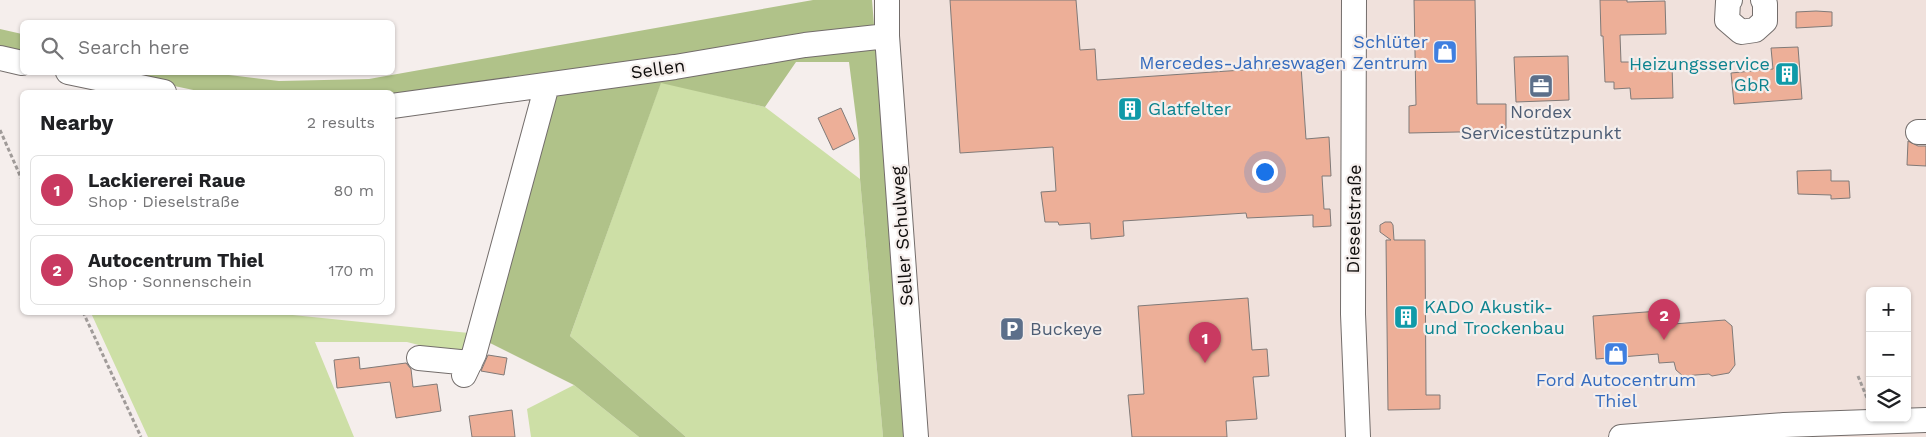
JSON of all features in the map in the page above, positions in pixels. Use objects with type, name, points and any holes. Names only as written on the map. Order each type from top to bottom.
[{"type":"street","points":[[886,0],[887,36]]},
{"type":"street","name":"Dieselstraße","points":[[1354,0],[1353,314],[1358,437]]},
{"type":"street","points":[[1730,0],[1728,2],[1727,20],[1741,32],[1755,30],[1765,21],[1766,4],[1763,0]]},
{"type":"street","name":"Sellen","points":[[395,106],[675,67],[805,45],[887,36]]},
{"type":"street","name":"Seller Schulweg","points":[[887,36],[916,437]]},
{"type":"street","points":[[0,58],[20,63]]},
{"type":"street","points":[[82,75],[154,90]]},
{"type":"street","points":[[419,358],[467,369],[474,354],[547,85]]},
{"type":"street","points":[[1628,437],[1766,432],[1926,420]]},
{"type":"path","points":[[0,130],[20,175]]},
{"type":"path","points":[[85,315],[140,437]]},
{"type":"path","points":[[1858,376],[1866,394]]},
{"type":"shaded area","points":[[899,0],[1926,0],[1926,437],[928,437],[899,36]]},
{"type":"green space","points":[[813,0],[872,0],[907,437],[883,437],[860,179],[859,141],[849,62],[796,62],[765,107],[661,83],[570,336],[686,437],[639,437],[574,385],[490,343],[556,71],[395,94],[395,90],[193,90],[122,75],[229,75],[279,81],[369,79]]},
{"type":"green space","points":[[0,29],[20,34],[20,53],[0,48]]},
{"type":"green space","points":[[661,82],[765,107],[860,179],[883,437],[686,437],[570,336]]},
{"type":"green space","points":[[92,315],[293,315],[469,333],[462,356],[407,342],[315,342],[354,437],[148,437]]},
{"type":"green space","points":[[574,385],[639,437],[531,437],[527,409]]},
{"type":"building","name":"Glatfelter","points":[[950,0],[1076,0],[1080,50],[1095,49],[1097,80],[1301,66],[1306,139],[1329,137],[1331,176],[1322,176],[1324,209],[1330,209],[1331,226],[1313,227],[1313,215],[1247,218],[1246,213],[1123,221],[1124,236],[1091,239],[1090,223],[1059,225],[1058,222],[1045,222],[1041,192],[1056,191],[1053,147],[960,153]]},
{"type":"building","name":"Schlüter Mercedes-Jahreswagen Zentrum","points":[[1414,0],[1475,0],[1477,104],[1506,104],[1506,131],[1409,133],[1409,106],[1416,105]]},
{"type":"building","points":[[1600,0],[1627,0],[1627,2],[1665,1],[1666,34],[1620,35],[1621,62],[1642,62],[1642,66],[1672,65],[1673,98],[1631,99],[1630,88],[1614,89],[1614,82],[1605,82]]},
{"type":"building","points":[[1796,12],[1832,12],[1832,26],[1796,28]]},
{"type":"building","points":[[1798,47],[1802,99],[1734,104],[1731,73],[1773,69],[1771,48]]},
{"type":"building","points":[[1568,56],[1569,100],[1516,102],[1514,57]]},
{"type":"building","points":[[841,108],[855,139],[833,150],[818,118]]},
{"type":"building","points":[[1908,141],[1918,146],[1926,146],[1926,166],[1907,165]]},
{"type":"building","points":[[1831,170],[1831,181],[1849,181],[1850,198],[1831,199],[1831,195],[1798,194],[1797,171]]},
{"type":"building","name":"KADO Akustik- und Trockenbau","points":[[1385,222],[1391,222],[1393,225],[1394,240],[1425,240],[1426,395],[1440,395],[1440,409],[1388,410],[1386,240],[1391,240],[1380,232],[1380,225]]},
{"type":"building","points":[[1248,298],[1252,350],[1267,349],[1269,376],[1253,377],[1257,419],[1226,421],[1227,437],[1132,437],[1128,395],[1144,394],[1138,306]]},
{"type":"building","points":[[1672,310],[1673,324],[1725,320],[1732,326],[1735,365],[1729,373],[1712,376],[1709,374],[1683,376],[1676,370],[1674,362],[1659,363],[1658,354],[1596,359],[1593,316]]},
{"type":"building","points":[[488,355],[507,358],[504,375],[481,371]]},
{"type":"building","points":[[359,357],[360,369],[406,363],[411,369],[413,387],[437,384],[441,411],[396,418],[390,382],[337,388],[334,360]]},
{"type":"building","points":[[512,410],[515,437],[472,437],[469,416]]},
{"type":"place","name":"Schlüter Mercedes-Jahreswagen Zentrum","points":[[1445,52]]},
{"type":"place","name":"Heizungsservice GbR","points":[[1787,74]]},
{"type":"place","name":"Nordex Servicestützpunkt","points":[[1541,86]]},
{"type":"place","name":"Glatfelter","points":[[1130,109]]},
{"type":"place","name":"KADO Akustik- und Trockenbau","points":[[1406,317]]},
{"type":"place","name":"Buckeye","points":[[1012,329]]},
{"type":"place","name":"Autocentrum Thiel","points":[[1664,340]]},
{"type":"place","name":"Ford Autocentrum Thiel","points":[[1616,354]]},
{"type":"place","name":"Lackiererei Raue","points":[[1205,363]]}]
